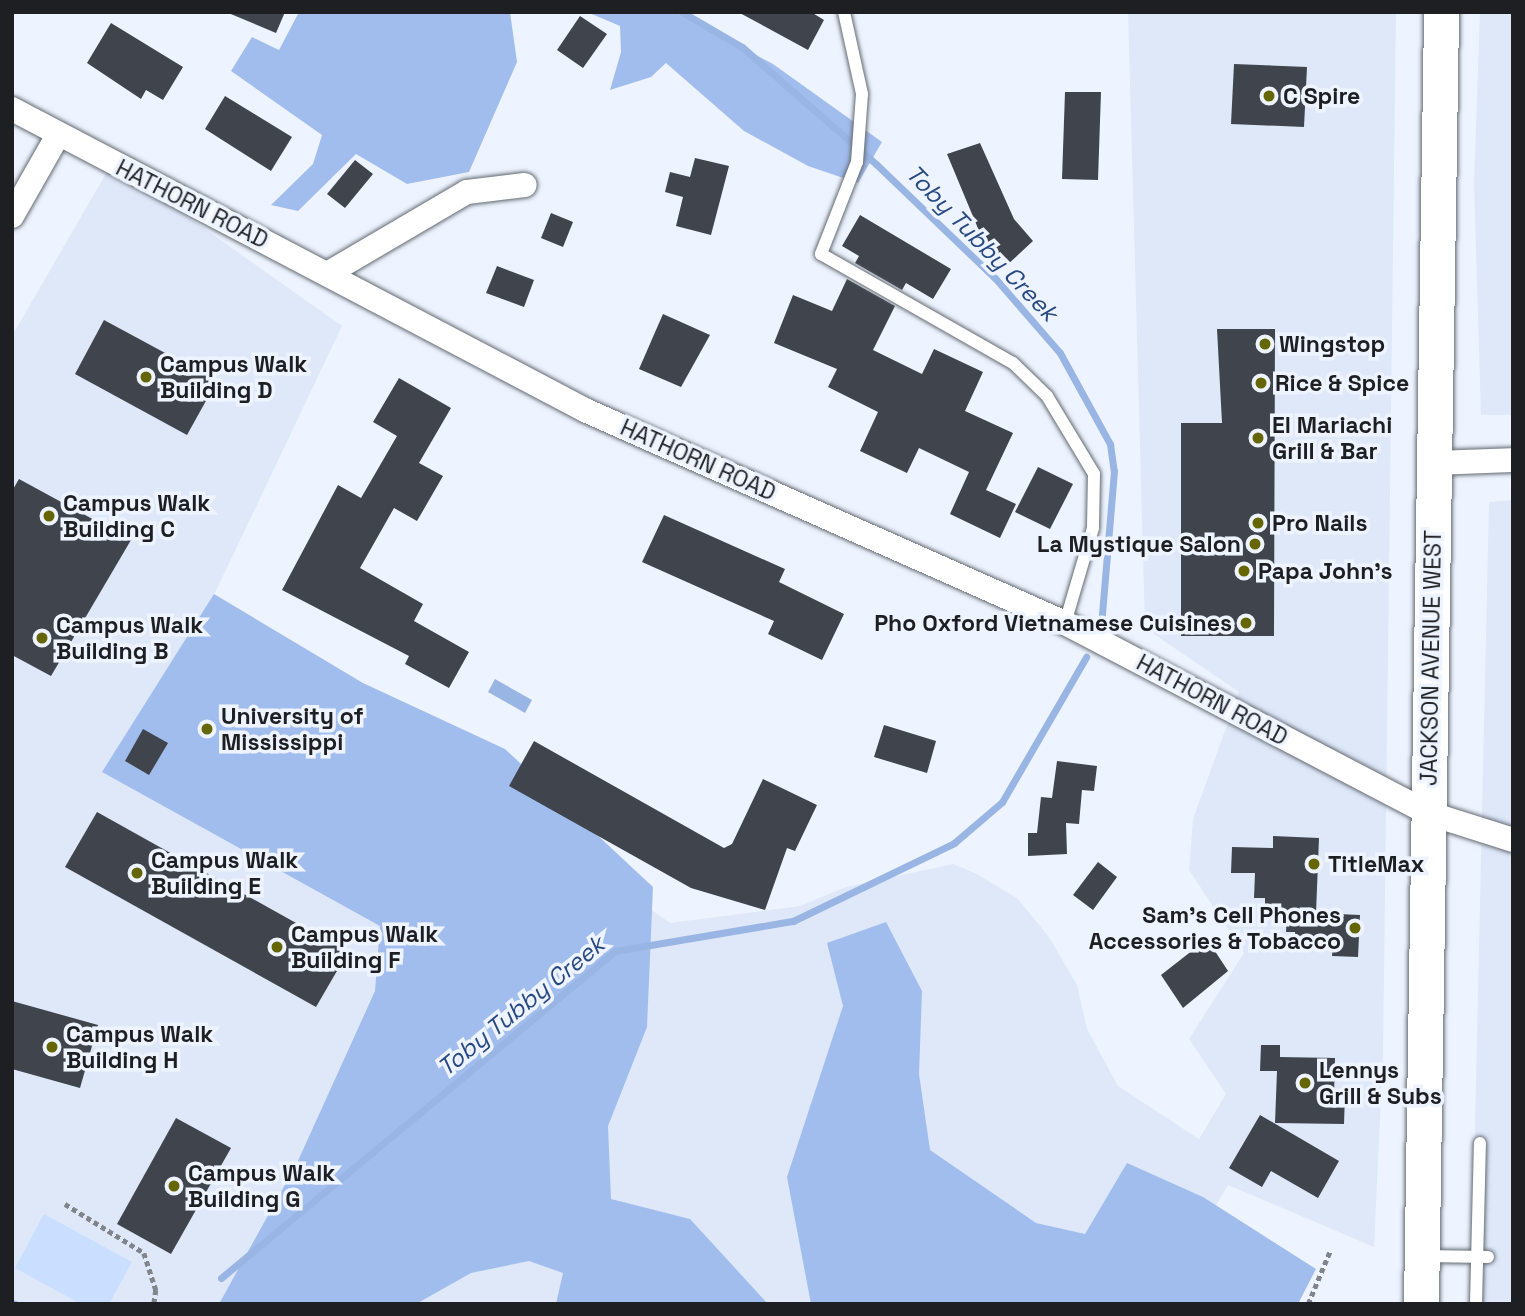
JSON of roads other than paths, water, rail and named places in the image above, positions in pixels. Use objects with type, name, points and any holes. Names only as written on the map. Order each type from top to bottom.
[{"type":"main road","name":"JACKSON AVENUE WEST","points":[[1421,1304],[1441,12]]},
{"type":"street","name":"HATHORN ROAD","points":[[12,109],[587,411],[1065,623],[1428,813],[1513,840]]},
{"type":"street","points":[[12,216],[58,135]]},
{"type":"street","points":[[327,274],[467,191],[525,185]]},
{"type":"street","points":[[1433,463],[1513,460]]},
{"type":"lane","points":[[844,12],[862,94],[857,162],[821,254],[1013,363],[1047,397],[1094,474],[1093,528],[1065,623]]},
{"type":"lane","points":[[1476,1304],[1482,1288],[1483,1195],[1480,1143]]},
{"type":"lane","points":[[1422,1256],[1482,1257]]},
{"type":"waterway","name":"Toby Tubby Creek","points":[[682,12],[742,47],[876,164],[995,278],[1060,353],[1110,444],[1114,471],[1101,625]]},
{"type":"waterway","name":"Toby Tubby Creek","points":[[221,1278],[615,951],[793,921],[954,843],[1002,802],[1086,657]]},
{"type":"place","name":"C Spire","points":[[1269,96]]},
{"type":"place","name":"Wingstop","points":[[1265,344]]},
{"type":"place","name":"Campus Walk Building D","points":[[146,377]]},
{"type":"place","name":"Rice & Spice","points":[[1261,383]]},
{"type":"place","name":"El Mariachi Grill & Bar","points":[[1258,438]]},
{"type":"place","name":"Campus Walk Building C","points":[[49,516]]},
{"type":"place","name":"Pro Nails","points":[[1258,523]]},
{"type":"place","name":"La Mystique Salon","points":[[1255,544]]},
{"type":"place","name":"Papa John's","points":[[1244,571]]},
{"type":"place","name":"Pho Oxford Vietnamese Cuisines","points":[[1246,623]]},
{"type":"place","name":"Campus Walk Building B","points":[[42,638]]},
{"type":"place","name":"University of Mississippi","points":[[207,729]]},
{"type":"place","name":"TitleMax","points":[[1314,864]]},
{"type":"place","name":"Campus Walk Building E","points":[[137,873]]},
{"type":"place","name":"Sam's Cell Phones Accessories & Tobacco","points":[[1355,928]]},
{"type":"place","name":"Campus Walk Building F","points":[[277,947]]},
{"type":"place","name":"Campus Walk Building H","points":[[52,1047]]},
{"type":"place","name":"Lennys Grill & Subs","points":[[1305,1083]]},
{"type":"place","name":"Campus Walk Building G","points":[[174,1186]]}]
